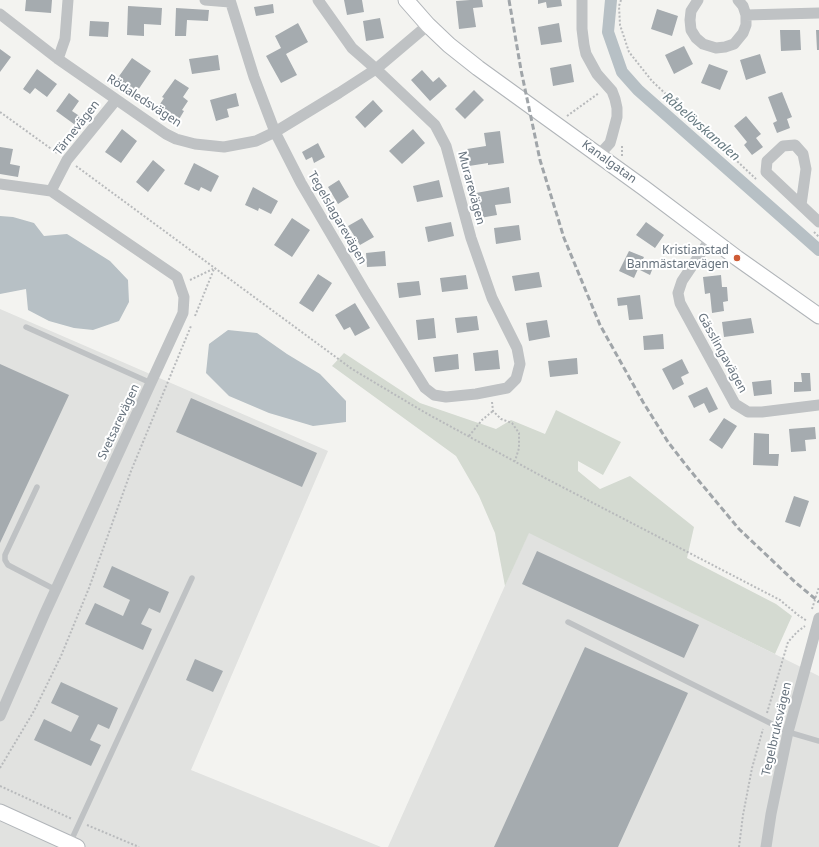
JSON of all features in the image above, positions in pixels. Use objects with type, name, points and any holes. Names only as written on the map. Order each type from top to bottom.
[{"type":"street","points":[[58,59],[65,39],[68,0]]},
{"type":"street","points":[[205,0],[230,1]]},
{"type":"street","name":"Murarevägen","points":[[318,0],[352,48],[376,68],[435,125],[446,146],[471,238],[492,298],[517,348],[520,364],[516,379],[507,388],[476,394]]},
{"type":"street","name":"Kanalgatan","points":[[406,0],[428,25],[449,45],[478,68],[819,316]]},
{"type":"street","points":[[582,0],[582,29],[586,54],[597,74],[612,91],[617,108],[616,122],[610,143],[599,155]]},
{"type":"street","points":[[698,0],[691,11],[690,25],[696,38],[707,46],[721,48],[730,46],[737,41],[745,29],[746,15],[743,6],[738,0]]},
{"type":"street","name":"Tegelslagarevägen","points":[[230,1],[254,77],[275,132],[301,183],[325,224],[365,292],[425,388],[434,395],[446,397],[476,394]]},
{"type":"street","points":[[746,15],[819,13]]},
{"type":"street","name":"Rödaledsvägen","points":[[0,14],[58,59],[166,134],[176,139],[195,144],[224,146],[256,141],[275,132],[339,93],[376,68],[428,25]]},
{"type":"street","name":"Tärnevägen","points":[[51,191],[67,160],[116,100]]},
{"type":"street","points":[[801,205],[806,169],[803,154],[795,145],[783,146],[767,161],[766,172],[819,222]]},
{"type":"street","points":[[0,184],[51,191],[177,277],[180,284]]},
{"type":"street","name":"Gässlingavägen","points":[[711,238],[682,281],[678,293],[680,303],[735,404],[748,412],[762,412],[819,405]]},
{"type":"street","name":"Svetsarevägen","points":[[0,716],[183,313],[184,297],[180,284]]},
{"type":"street","name":"Tegelbruksvägen","points":[[766,847],[771,814],[813,615]]},
{"type":"street","points":[[0,812],[73,845]]},
{"type":"lane","points":[[26,327],[151,383]]},
{"type":"lane","points":[[37,487],[5,555],[5,560],[8,565],[56,590]]},
{"type":"lane","points":[[73,845],[79,822],[192,578]]},
{"type":"lane","points":[[568,622],[788,732],[819,741]]},
{"type":"path","points":[[621,0],[619,6],[620,25],[629,52],[652,81],[759,182]]},
{"type":"path","points":[[564,118],[601,91]]},
{"type":"path","points":[[0,112],[352,369],[424,412],[780,600],[808,622],[813,615],[819,587]]},
{"type":"path","points":[[624,139],[622,154],[624,158]]},
{"type":"path","points":[[809,228],[819,237]]},
{"type":"path","points":[[180,284],[214,269]]},
{"type":"path","points":[[194,319],[214,269]]},
{"type":"path","points":[[0,768],[34,711],[61,656],[89,588],[130,471],[191,326]]},
{"type":"path","points":[[489,391],[493,411],[501,419],[512,423],[519,433],[519,448],[515,461]]},
{"type":"path","points":[[469,436],[482,420],[493,411]]},
{"type":"path","points":[[0,786],[79,822],[139,847]]},
{"type":"shaded area","points":[[0,216],[13,217],[34,223],[44,236],[67,234],[110,261],[128,280],[129,302],[119,321],[93,330],[74,328],[49,321],[28,310],[26,289],[0,294]]},
{"type":"shaded area","points":[[0,309],[328,451],[191,770],[381,847],[0,847]]},
{"type":"shaded area","points":[[228,330],[257,333],[287,354],[320,374],[346,401],[346,422],[313,426],[269,413],[229,396],[206,373],[209,344]]},
{"type":"shaded area","points":[[344,353],[420,403],[496,429],[511,420],[545,434],[556,410],[621,442],[603,475],[578,461],[578,471],[600,489],[630,476],[694,527],[687,558],[776,604],[792,616],[775,654],[529,533],[505,586],[495,533],[479,496],[456,456],[332,366]]},
{"type":"shaded area","points":[[529,532],[819,676],[819,847],[388,847]]},
{"type":"building","points":[[26,0],[52,0],[51,13],[25,11]]},
{"type":"building","points":[[344,0],[362,0],[364,12],[347,15]]},
{"type":"building","points":[[482,0],[483,7],[473,8],[476,27],[459,29],[456,1]]},
{"type":"building","points":[[538,0],[561,0],[562,6],[547,8],[546,2],[538,4]]},
{"type":"building","points":[[273,4],[274,13],[256,16],[254,7]]},
{"type":"building","points":[[128,6],[162,8],[161,25],[144,24],[144,36],[127,35]]},
{"type":"building","points":[[176,8],[209,10],[208,21],[187,20],[186,36],[175,36]]},
{"type":"building","points":[[657,9],[678,16],[672,36],[651,29]]},
{"type":"building","points":[[380,18],[384,38],[366,41],[363,21]]},
{"type":"building","points":[[90,21],[109,22],[108,37],[89,36]]},
{"type":"building","points":[[298,23],[308,42],[286,54],[297,75],[281,83],[266,56],[281,48],[275,36]]},
{"type":"building","points":[[559,23],[562,42],[541,45],[538,27]]},
{"type":"building","points":[[780,30],[800,30],[801,50],[781,51]]},
{"type":"building","points":[[816,30],[819,30],[819,50],[817,50]]},
{"type":"building","points":[[684,46],[693,64],[674,74],[665,55]]},
{"type":"building","points":[[0,49],[11,57],[0,72]]},
{"type":"building","points":[[760,54],[766,73],[746,80],[740,60]]},
{"type":"building","points":[[218,55],[220,70],[192,74],[189,59]]},
{"type":"building","points":[[132,58],[151,71],[136,93],[117,79]]},
{"type":"building","points":[[571,64],[574,82],[553,86],[550,68]]},
{"type":"building","points":[[709,64],[728,71],[720,90],[701,83]]},
{"type":"building","points":[[37,69],[57,84],[47,97],[35,88],[30,94],[23,89]]},
{"type":"building","points":[[422,70],[433,82],[439,77],[447,86],[430,101],[411,80]]},
{"type":"building","points":[[175,79],[189,88],[183,97],[188,101],[182,110],[184,111],[178,121],[158,107],[164,98],[162,97]]},
{"type":"building","points":[[474,90],[484,100],[465,119],[455,109]]},
{"type":"building","points":[[782,92],[792,117],[787,119],[790,128],[777,133],[773,123],[777,121],[768,97]]},
{"type":"building","points":[[69,93],[79,101],[72,111],[84,119],[78,127],[56,111]]},
{"type":"building","points":[[236,93],[239,106],[227,109],[229,117],[216,121],[210,100]]},
{"type":"building","points":[[373,100],[383,111],[365,128],[355,117]]},
{"type":"building","points":[[746,116],[761,134],[756,138],[763,147],[752,155],[744,145],[747,142],[734,126]]},
{"type":"building","points":[[122,129],[137,141],[121,163],[105,152]]},
{"type":"building","points":[[413,129],[425,143],[402,164],[389,151]]},
{"type":"building","points":[[500,131],[504,163],[488,165],[488,163],[469,166],[467,149],[486,146],[484,133]]},
{"type":"building","points":[[318,143],[325,157],[314,163],[312,157],[306,160],[302,152]]},
{"type":"building","points":[[0,147],[13,149],[10,164],[20,166],[18,177],[0,174]]},
{"type":"building","points":[[153,160],[165,170],[148,192],[136,182]]},
{"type":"building","points":[[194,163],[219,176],[211,192],[201,187],[199,191],[184,184]]},
{"type":"building","points":[[339,180],[349,197],[338,204],[328,187]]},
{"type":"building","points":[[439,180],[443,197],[417,202],[413,186]]},
{"type":"building","points":[[253,187],[278,201],[271,214],[259,208],[258,211],[245,205]]},
{"type":"building","points":[[509,187],[511,203],[495,205],[497,215],[480,218],[476,193]]},
{"type":"building","points":[[292,218],[310,230],[292,257],[274,245]]},
{"type":"building","points":[[362,218],[374,237],[360,245],[348,226]]},
{"type":"building","points":[[451,222],[454,236],[428,242],[425,227]]},
{"type":"building","points":[[646,222],[664,235],[655,248],[636,235]]},
{"type":"building","points":[[519,225],[521,240],[496,244],[494,228]]},
{"type":"building","points":[[385,251],[386,266],[367,267],[366,253]]},
{"type":"building","points":[[629,251],[644,257],[643,259],[654,265],[650,275],[638,269],[634,278],[619,271]]},
{"type":"building","points":[[539,272],[542,287],[515,291],[512,276]]},
{"type":"building","points":[[318,274],[332,283],[313,312],[299,303]]},
{"type":"building","points":[[466,275],[468,289],[442,292],[440,278]]},
{"type":"building","points":[[721,275],[722,287],[727,287],[728,301],[723,302],[724,311],[712,313],[710,293],[705,294],[703,277]]},
{"type":"building","points":[[419,281],[421,295],[399,298],[397,283]]},
{"type":"building","points":[[640,295],[643,319],[629,320],[627,305],[618,306],[617,298]]},
{"type":"building","points":[[355,303],[370,328],[355,336],[350,327],[344,330],[335,315]]},
{"type":"building","points":[[477,316],[479,330],[457,333],[455,318]]},
{"type":"building","points":[[434,318],[436,338],[418,340],[416,320]]},
{"type":"building","points":[[751,318],[754,333],[724,337],[722,322]]},
{"type":"building","points":[[547,320],[550,337],[529,341],[526,323]]},
{"type":"building","points":[[663,334],[664,349],[644,350],[643,336]]},
{"type":"building","points":[[498,350],[500,369],[475,371],[473,353]]},
{"type":"building","points":[[458,354],[459,369],[435,372],[433,357]]},
{"type":"building","points":[[577,358],[578,374],[550,377],[548,361]]},
{"type":"building","points":[[682,359],[689,373],[681,377],[684,384],[673,390],[662,369]]},
{"type":"building","points":[[0,364],[69,395],[0,543]]},
{"type":"building","points":[[801,373],[810,373],[811,391],[794,392],[794,382],[802,382]]},
{"type":"building","points":[[771,380],[772,394],[754,396],[752,382]]},
{"type":"building","points":[[707,387],[718,409],[709,413],[704,403],[694,408],[688,396]]},
{"type":"building","points":[[191,398],[317,453],[302,487],[176,432]]},
{"type":"building","points":[[724,418],[737,426],[722,449],[709,440]]},
{"type":"building","points":[[815,427],[816,439],[805,440],[806,451],[791,452],[789,429]]},
{"type":"building","points":[[754,433],[769,434],[769,454],[779,454],[778,466],[753,465]]},
{"type":"building","points":[[794,496],[809,501],[800,527],[785,522]]},
{"type":"building","points":[[537,551],[699,625],[684,658],[522,584]]},
{"type":"building","points":[[112,566],[169,592],[160,613],[149,608],[141,624],[152,629],[143,650],[85,624],[95,603],[123,616],[130,600],[103,587]]},
{"type":"building","points":[[585,647],[688,693],[618,847],[494,847]]},
{"type":"building","points":[[195,659],[223,671],[213,692],[186,680]]},
{"type":"building","points":[[61,682],[118,708],[109,729],[98,724],[90,740],[101,745],[91,766],[34,740],[44,719],[71,732],[79,716],[51,703]]},
{"type":"waterway","name":"Råbelövskanalen","points":[[611,0],[608,32],[622,72],[638,90],[819,250]]},
{"type":"railway","points":[[509,0],[521,70],[540,160],[564,238],[600,325],[643,402],[668,442],[689,469],[739,529],[795,582],[819,602]]},
{"type":"place","name":"Kristianstad Banmästarevägen","points":[[737,258]]}]
